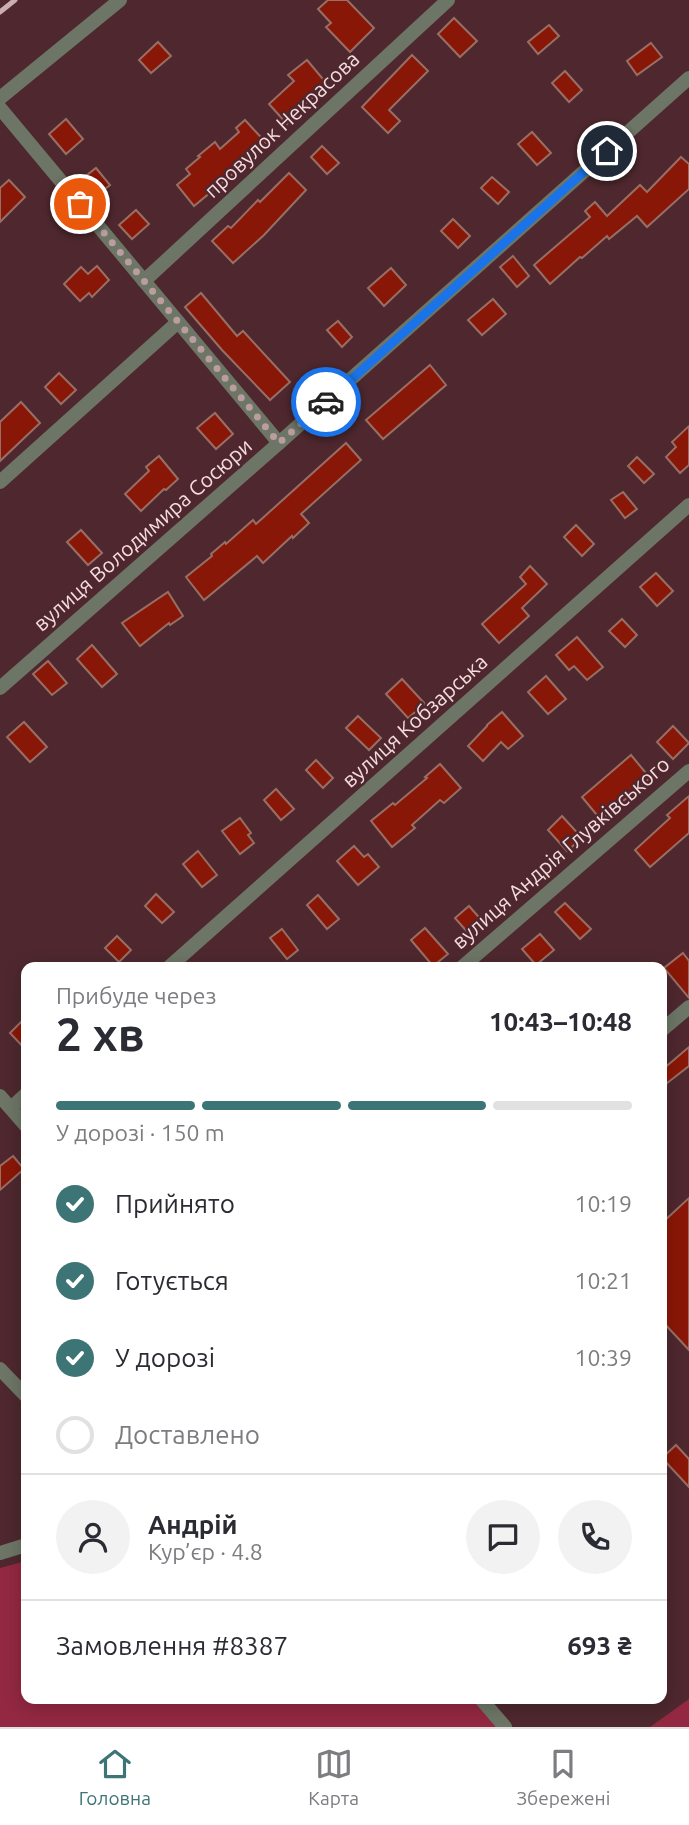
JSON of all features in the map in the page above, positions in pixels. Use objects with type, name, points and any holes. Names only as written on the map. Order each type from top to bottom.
[{"type":"street","points":[[0,98],[120,0]]},
{"type":"street","name":"провулок Некрасова","points":[[144,281],[448,0]]},
{"type":"street","name":"вулиця Володимира Сосюри","points":[[0,688],[689,78]]},
{"type":"street","points":[[0,108],[279,443]]},
{"type":"street","points":[[0,482],[178,322]]},
{"type":"street","name":"вулиця Кобзарська","points":[[175,962],[689,505]]},
{"type":"street","name":"вулиця Андрія Глувківського","points":[[468,962],[689,771]]},
{"type":"street","points":[[667,1026],[689,1007]]},
{"type":"street","points":[[0,1096],[21,1120]]},
{"type":"street","points":[[10,1108],[21,1098]]},
{"type":"street","points":[[0,1369],[21,1391]]},
{"type":"street","points":[[0,1553],[21,1547]]},
{"type":"street","points":[[485,1704],[505,1727]]},
{"type":"shaded area","points":[[21,1562],[21,1704],[485,1704],[505,1727],[0,1727],[0,1568]]},
{"type":"shaded area","points":[[689,1699],[689,1727],[650,1727]]},
{"type":"building","points":[[328,0],[347,0],[374,28],[350,52],[326,27],[331,23],[318,9]]},
{"type":"building","points":[[454,18],[477,41],[460,57],[438,34]]},
{"type":"building","points":[[549,25],[559,36],[538,54],[528,42]]},
{"type":"building","points":[[158,42],[171,56],[151,73],[139,60]]},
{"type":"building","points":[[651,43],[662,57],[637,75],[627,61]]},
{"type":"building","points":[[412,55],[428,71],[389,110],[400,121],[388,133],[362,107]]},
{"type":"building","points":[[307,60],[328,85],[297,110],[299,112],[287,124],[269,104],[294,81],[288,75]]},
{"type":"building","points":[[565,71],[582,90],[569,102],[552,83]]},
{"type":"building","points":[[66,119],[83,139],[66,154],[49,134]]},
{"type":"building","points":[[245,120],[268,145],[194,206],[177,185],[190,174],[186,169],[215,142],[220,149],[239,132],[236,128]]},
{"type":"building","points":[[532,132],[551,153],[537,165],[518,144]]},
{"type":"building","points":[[322,146],[339,163],[327,174],[311,157]]},
{"type":"building","points":[[681,157],[689,164],[689,189],[647,227],[637,216],[609,239],[607,236],[580,257],[550,284],[534,265],[590,217],[585,211],[595,202],[607,216],[640,185],[647,192]]},
{"type":"building","points":[[96,168],[110,185],[96,196],[82,179]]},
{"type":"building","points":[[289,173],[306,190],[264,235],[233,263],[212,241],[228,226],[231,228]]},
{"type":"building","points":[[492,177],[509,192],[498,204],[481,188]]},
{"type":"building","points":[[9,180],[25,197],[0,222],[0,188]]},
{"type":"building","points":[[136,210],[149,224],[132,239],[119,225]]},
{"type":"building","points":[[453,219],[470,236],[458,248],[441,231]]},
{"type":"building","points":[[513,256],[529,276],[517,287],[500,267]]},
{"type":"building","points":[[97,266],[109,280],[92,297],[89,293],[80,301],[64,284],[81,267],[88,274]]},
{"type":"building","points":[[391,268],[406,285],[384,306],[368,288]]},
{"type":"building","points":[[201,293],[237,336],[243,331],[290,382],[270,400],[185,307]]},
{"type":"building","points":[[493,299],[506,314],[482,335],[468,320]]},
{"type":"building","points":[[338,321],[352,337],[342,347],[327,330]]},
{"type":"building","points":[[430,365],[446,385],[383,439],[366,420]]},
{"type":"building","points":[[59,373],[76,390],[61,404],[45,387]]},
{"type":"building","points":[[21,402],[40,423],[0,461],[0,422]]},
{"type":"building","points":[[215,413],[233,434],[216,449],[197,428]]},
{"type":"building","points":[[689,426],[689,465],[680,473],[666,457],[676,447],[672,442]]},
{"type":"building","points":[[346,443],[361,460],[301,514],[309,523],[263,563],[257,556],[204,600],[186,577],[253,520],[256,524]]},
{"type":"building","points":[[159,456],[178,479],[141,511],[125,494],[149,471],[146,467]]},
{"type":"building","points":[[637,457],[654,474],[644,483],[628,466]]},
{"type":"building","points":[[623,492],[637,509],[625,518],[611,500]]},
{"type":"building","points":[[576,525],[594,544],[582,556],[564,537]]},
{"type":"building","points":[[81,530],[102,553],[88,565],[67,542]]},
{"type":"building","points":[[530,566],[547,584],[522,608],[529,616],[499,643],[482,624],[526,584],[520,577]]},
{"type":"building","points":[[656,573],[673,591],[657,606],[640,587]]},
{"type":"building","points":[[168,592],[183,616],[170,625],[169,623],[140,646],[122,623]]},
{"type":"building","points":[[622,619],[637,635],[625,647],[609,631]]},
{"type":"building","points":[[577,637],[603,667],[587,680],[574,666],[569,670],[556,655]]},
{"type":"building","points":[[92,645],[117,674],[102,687],[77,659]]},
{"type":"building","points":[[48,661],[67,683],[52,695],[33,674]]},
{"type":"building","points":[[546,676],[566,699],[548,714],[528,692]]},
{"type":"building","points":[[402,679],[425,704],[408,718],[386,694]]},
{"type":"building","points":[[502,712],[523,736],[508,749],[501,742],[483,761],[468,746]]},
{"type":"building","points":[[358,716],[381,738],[369,750],[346,728]]},
{"type":"building","points":[[24,722],[47,747],[30,762],[7,737]]},
{"type":"building","points":[[673,726],[689,743],[673,759],[657,742]]},
{"type":"building","points":[[631,755],[650,778],[601,820],[582,797]]},
{"type":"building","points":[[316,760],[333,778],[323,788],[306,770]]},
{"type":"building","points":[[440,764],[461,788],[444,803],[440,800],[412,825],[415,828],[392,847],[371,821],[393,803],[395,805]]},
{"type":"building","points":[[276,789],[294,809],[281,820],[264,800]]},
{"type":"building","points":[[689,796],[689,833],[650,867],[635,850],[670,818],[667,815]]},
{"type":"building","points":[[562,816],[582,838],[567,851],[548,830]]},
{"type":"building","points":[[240,818],[251,833],[248,835],[254,843],[240,854],[222,831]]},
{"type":"building","points":[[354,846],[364,857],[368,854],[379,867],[358,885],[337,861]]},
{"type":"building","points":[[198,851],[217,875],[202,887],[183,864]]},
{"type":"building","points":[[156,894],[174,912],[162,923],[145,906]]},
{"type":"building","points":[[318,895],[339,919],[327,929],[307,905]]},
{"type":"building","points":[[565,903],[591,929],[580,939],[555,912]]},
{"type":"building","points":[[469,906],[484,923],[470,935],[455,918]]},
{"type":"building","points":[[425,928],[448,954],[438,962],[430,962],[411,940]]},
{"type":"building","points":[[282,929],[298,950],[287,959],[270,938]]},
{"type":"building","points":[[540,934],[554,950],[540,962],[533,962],[522,949]]},
{"type":"building","points":[[117,936],[131,950],[119,962],[105,948]]},
{"type":"building","points":[[683,953],[689,961],[689,998],[667,972],[667,966]]},
{"type":"building","points":[[21,1022],[21,1045],[10,1033]]},
{"type":"building","points":[[689,1047],[689,1066],[667,1083],[667,1066]]},
{"type":"building","points":[[13,1156],[21,1165],[21,1172],[0,1190],[0,1166]]},
{"type":"building","points":[[689,1198],[689,1350],[667,1326],[667,1218]]},
{"type":"building","points":[[676,1445],[689,1459],[689,1487],[667,1463],[667,1453]]},
{"type":"railway","points":[[0,12],[15,0]]},
{"type":"way so far","points":[[80,204],[279,443],[326,402]]},
{"type":"route","points":[[326,402],[607,151]]}]
